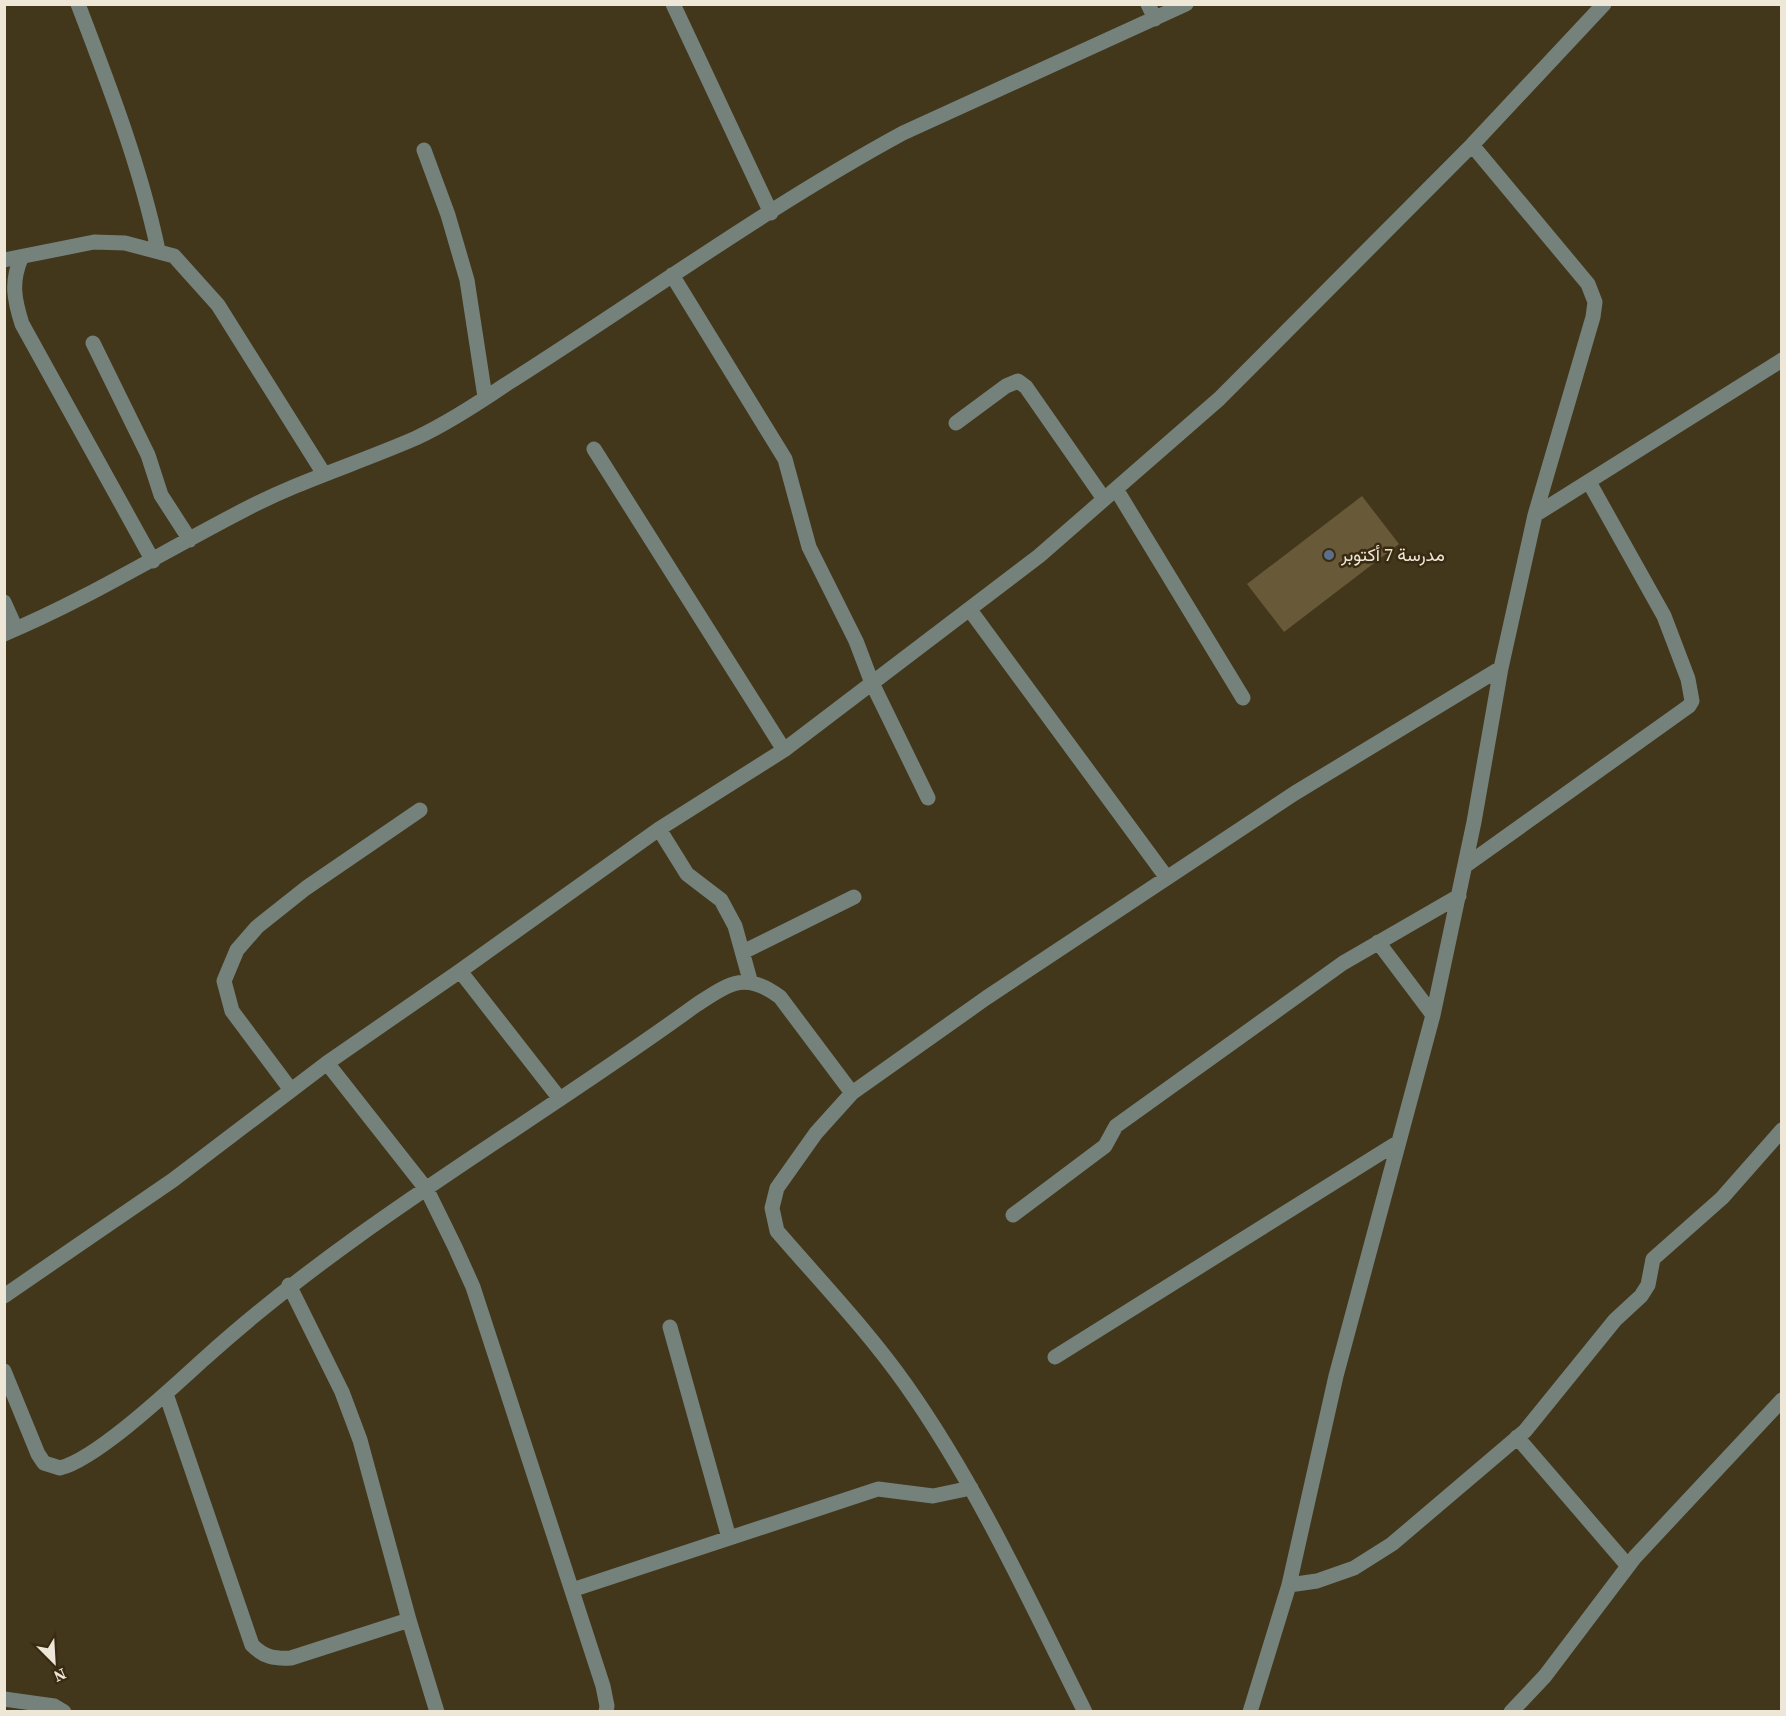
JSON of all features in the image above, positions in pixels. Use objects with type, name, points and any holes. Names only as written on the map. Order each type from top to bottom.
[{"type":"street","points":[[78,4],[115,100],[148,202],[158,250]]},
{"type":"street","points":[[673,4],[771,213]]},
{"type":"street","points":[[1148,4],[1155,19]]},
{"type":"street","points":[[4,602],[10,632],[153,561],[245,509],[417,437],[485,397],[722,241],[859,157],[903,133],[1186,4]]},
{"type":"street","points":[[4,1296],[173,1180],[327,1063],[659,829],[784,750],[1039,556],[1219,399],[1472,145],[1604,4]]},
{"type":"street","points":[[1250,1712],[1289,1586],[1336,1376],[1433,1015],[1465,866],[1501,668],[1535,515],[1593,318],[1594,302],[1588,284],[1472,145]]},
{"type":"street","points":[[424,150],[448,215],[467,280],[485,397]]},
{"type":"street","points":[[4,260],[94,242],[125,243],[174,256],[218,305],[324,474]]},
{"type":"street","points":[[21,258],[14,276],[17,308],[22,324],[153,561]]},
{"type":"street","points":[[672,274],[785,459],[809,547],[856,640],[872,683],[928,798]]},
{"type":"street","points":[[93,343],[148,455],[161,495],[190,540]]},
{"type":"street","points":[[1535,515],[1782,360]]},
{"type":"street","points":[[956,423],[1006,386],[1018,381],[1026,387],[1110,494],[1243,698]]},
{"type":"street","points":[[594,449],[784,750]]},
{"type":"street","points":[[1465,866],[1689,706],[1692,701],[1688,679],[1664,616],[1589,482]]},
{"type":"street","points":[[970,610],[1167,878]]},
{"type":"street","points":[[1085,1712],[1022,1581],[971,1488],[905,1384],[774,1225],[772,1208],[777,1188],[816,1133],[852,1093],[986,998],[1295,793],[1501,668]]},
{"type":"street","points":[[291,1090],[232,1011],[224,981],[237,950],[257,927],[306,888],[420,810]]},
{"type":"street","points":[[659,829],[687,874],[720,900],[735,926],[750,980]]},
{"type":"street","points":[[1013,1215],[1105,1146],[1116,1126],[1342,963],[1459,896]]},
{"type":"street","points":[[743,952],[855,897]]},
{"type":"street","points":[[1378,942],[1433,1015]]},
{"type":"street","points":[[460,971],[560,1099]]},
{"type":"street","points":[[4,1371],[38,1454],[44,1463],[60,1468],[92,1451],[166,1394],[289,1285],[358,1233],[427,1190],[711,995],[750,980],[780,997],[852,1093]]},
{"type":"street","points":[[327,1063],[427,1190],[472,1287],[603,1686],[608,1706],[606,1712]]},
{"type":"street","points":[[1289,1586],[1317,1581],[1354,1568],[1392,1544],[1517,1437],[1615,1320],[1641,1296],[1648,1285],[1653,1258],[1722,1197],[1782,1130]]},
{"type":"street","points":[[1055,1357],[1397,1143]]},
{"type":"street","points":[[289,1285],[342,1392],[360,1440],[409,1620],[437,1712]]},
{"type":"street","points":[[670,1327],[729,1538]]},
{"type":"street","points":[[166,1394],[252,1645],[260,1653],[279,1658],[291,1658],[409,1620]]},
{"type":"street","points":[[1511,1712],[1545,1676],[1628,1566],[1782,1400]]},
{"type":"street","points":[[1517,1437],[1628,1566]]},
{"type":"street","points":[[572,1590],[878,1489],[933,1496],[971,1488]]},
{"type":"street","points":[[4,1699],[54,1706],[64,1712]]},
{"type":"building","points":[[1362,496],[1399,544],[1284,632],[1247,584]]},
{"type":"place","name":"مدرسة 7 أكتوبر","points":[[1329,555]]}]
